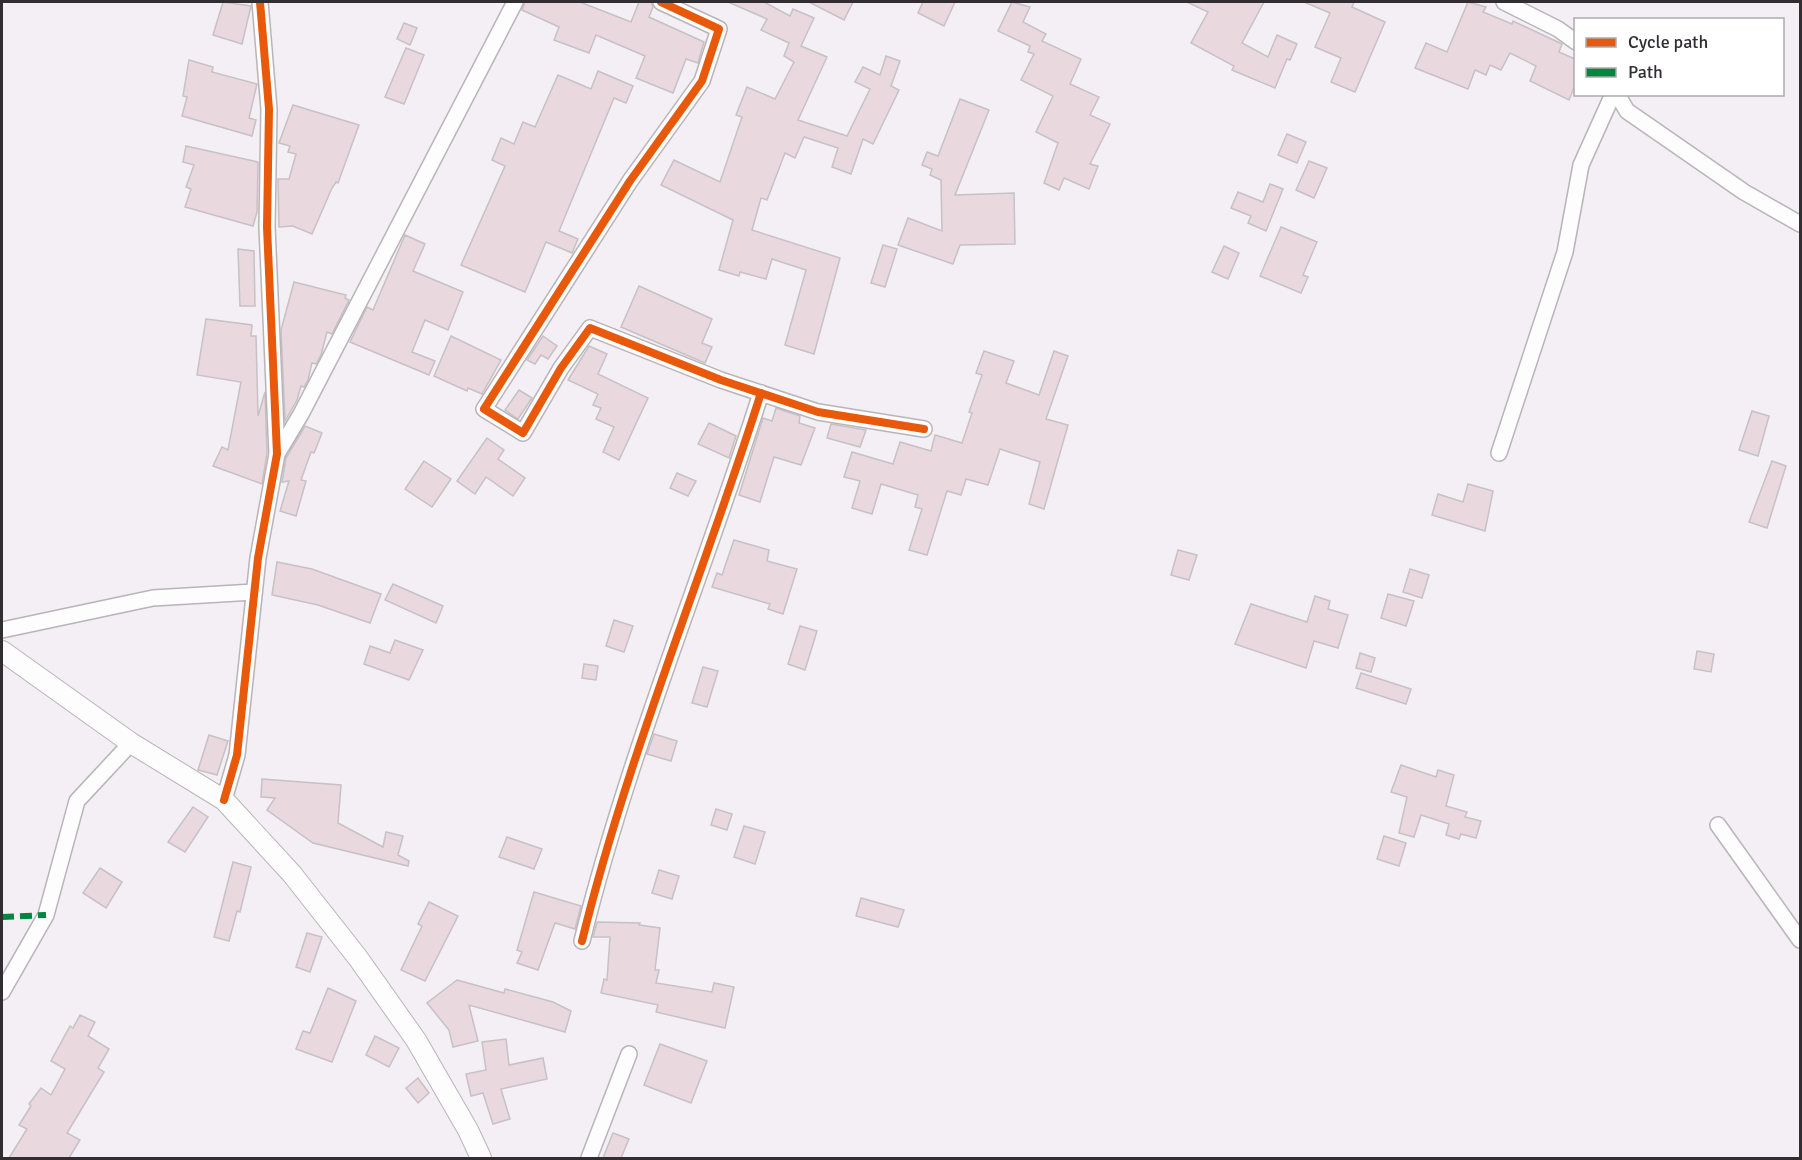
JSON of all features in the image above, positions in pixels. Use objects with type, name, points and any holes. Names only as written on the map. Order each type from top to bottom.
[{"type":"street","points":[[224,800],[237,755],[254,592],[277,454],[267,227],[269,109],[260,2]]},
{"type":"street","points":[[277,454],[301,414],[515,2]]},
{"type":"street","points":[[661,2],[719,29],[702,81],[630,181],[484,410],[523,433],[561,368],[590,328],[761,393],[818,412],[924,429]]},
{"type":"street","points":[[1504,2],[1557,29],[1574,41]]},
{"type":"street","points":[[1499,453],[1565,252],[1581,165],[1614,96]]},
{"type":"street","points":[[1616,96],[1627,111],[1744,192],[1800,224]]},
{"type":"street","points":[[582,940],[601,862],[728,498],[761,393]]},
{"type":"street","points":[[2,630],[153,598],[254,592]]},
{"type":"street","points":[[2,651],[131,743],[224,800],[292,874],[403,1021],[468,1130],[481,1158]]},
{"type":"street","points":[[2,992],[46,915],[77,801],[131,743]]},
{"type":"street","points":[[1718,825],[1800,940]]},
{"type":"street","points":[[589,1158],[629,1054]]},
{"type":"building","points":[[223,2],[251,6],[242,44],[213,35]]},
{"type":"building","points":[[525,2],[580,2],[631,22],[639,2],[651,2],[653,7],[649,17],[704,42],[698,63],[686,59],[673,93],[636,78],[645,56],[596,35],[589,53],[554,40],[559,27],[522,10]]},
{"type":"building","points":[[728,2],[764,2],[790,16],[793,9],[814,18],[801,46],[827,57],[798,120],[847,136],[870,89],[855,82],[863,67],[880,75],[886,56],[900,61],[891,86],[899,90],[873,144],[863,139],[851,174],[832,167],[838,148],[804,137],[795,158],[785,153],[767,200],[761,198],[752,230],[840,258],[814,354],[785,345],[806,270],[772,259],[766,279],[740,272],[739,276],[719,270],[733,220],[661,185],[674,160],[720,182],[742,117],[736,115],[747,87],[775,99],[794,62],[784,56],[789,43],[761,30],[767,19]]},
{"type":"building","points":[[809,2],[853,2],[844,20]]},
{"type":"building","points":[[923,2],[955,2],[944,26],[918,13]]},
{"type":"building","points":[[1012,2],[1030,7],[1023,22],[1046,34],[1042,41],[1081,59],[1070,84],[1099,97],[1090,115],[1110,124],[1090,164],[1098,166],[1089,189],[1064,178],[1059,190],[1044,183],[1058,143],[1036,132],[1053,96],[1021,80],[1034,54],[1028,52],[1030,46],[998,31]]},
{"type":"building","points":[[1187,2],[1264,2],[1242,43],[1268,57],[1277,35],[1297,44],[1290,60],[1287,59],[1275,88],[1232,70],[1234,66],[1191,43],[1208,12]]},
{"type":"building","points":[[1304,2],[1354,2],[1352,7],[1385,22],[1355,92],[1331,82],[1341,58],[1315,47],[1330,13]]},
{"type":"building","points":[[1468,2],[1486,7],[1483,12],[1512,24],[1513,21],[1562,44],[1559,52],[1574,59],[1574,88],[1569,100],[1530,81],[1536,66],[1510,53],[1501,70],[1490,65],[1486,75],[1475,70],[1468,89],[1415,68],[1426,43],[1447,52]]},
{"type":"building","points":[[404,23],[417,28],[410,45],[397,39]]},
{"type":"building","points":[[406,48],[424,55],[404,104],[385,97]]},
{"type":"building","points":[[189,60],[213,67],[212,72],[257,84],[249,118],[256,120],[252,136],[182,116],[187,97],[183,96]]},
{"type":"building","points":[[598,71],[633,86],[626,103],[614,98],[559,231],[578,239],[572,253],[546,242],[525,292],[461,265],[505,166],[492,160],[501,138],[514,144],[523,122],[535,127],[558,75],[591,89]]},
{"type":"building","points":[[960,99],[989,110],[955,195],[1014,193],[1015,244],[960,245],[953,264],[898,245],[908,218],[942,231],[941,180],[930,175],[932,169],[922,165],[927,152],[938,156]]},
{"type":"building","points":[[293,105],[359,125],[338,183],[336,182],[332,188],[312,234],[293,226],[279,227],[278,179],[289,179],[296,154],[288,152],[290,146],[279,143]]},
{"type":"building","points":[[1287,134],[1306,142],[1297,163],[1278,155]]},
{"type":"building","points":[[186,146],[258,162],[257,212],[253,226],[185,207],[191,189],[186,187],[194,165],[183,162]]},
{"type":"building","points":[[1309,161],[1327,168],[1314,198],[1296,190]]},
{"type":"building","points":[[1270,184],[1283,189],[1266,231],[1248,223],[1251,216],[1231,208],[1238,192],[1263,202]]},
{"type":"building","points":[[1281,227],[1317,242],[1303,275],[1308,277],[1301,293],[1260,276]]},
{"type":"building","points":[[405,235],[425,244],[413,271],[463,292],[448,330],[425,320],[412,352],[435,361],[429,375],[350,342],[367,307],[373,310]]},
{"type":"building","points":[[883,245],[897,249],[885,287],[871,283]]},
{"type":"building","points":[[1224,246],[1239,253],[1228,279],[1212,272]]},
{"type":"building","points":[[238,249],[254,251],[255,306],[240,306]]},
{"type":"building","points":[[294,282],[346,295],[345,298],[349,300],[332,334],[327,332],[321,355],[316,364],[312,363],[308,380],[304,387],[301,386],[297,400],[285,421],[281,330]]},
{"type":"building","points":[[639,286],[712,319],[702,343],[712,347],[705,363],[621,327]]},
{"type":"building","points":[[206,319],[252,325],[251,336],[256,336],[258,416],[265,392],[267,453],[262,484],[213,466],[222,447],[228,450],[241,382],[197,375]]},
{"type":"building","points":[[451,336],[501,360],[482,394],[468,388],[467,391],[434,376]]},
{"type":"building","points":[[543,336],[557,346],[548,359],[541,355],[535,364],[527,360]]},
{"type":"building","points":[[589,346],[607,354],[598,374],[648,398],[619,460],[603,452],[614,427],[596,419],[601,408],[593,405],[598,394],[568,380]]},
{"type":"building","points":[[984,351],[1014,361],[1006,383],[1039,395],[1054,351],[1068,356],[1046,419],[1068,425],[1044,509],[1029,504],[1040,462],[1000,449],[988,485],[966,479],[961,495],[947,491],[927,555],[909,550],[922,509],[915,507],[918,495],[881,484],[872,514],[852,508],[860,481],[844,477],[852,452],[893,464],[900,442],[931,451],[935,435],[962,443],[972,413],[969,412],[982,375],[976,373]]},
{"type":"building","points":[[519,390],[532,398],[518,419],[505,410]]},
{"type":"building","points":[[776,408],[800,416],[799,423],[815,428],[801,465],[774,457],[760,502],[739,495],[763,418],[772,421]]},
{"type":"building","points":[[1752,411],[1769,416],[1758,456],[1739,450]]},
{"type":"building","points":[[709,423],[736,436],[729,458],[698,444]]},
{"type":"building","points":[[831,424],[866,430],[860,447],[827,438]]},
{"type":"building","points":[[305,426],[322,433],[314,453],[311,452],[301,480],[306,481],[296,516],[280,511],[289,481],[282,482],[286,458]]},
{"type":"building","points":[[487,438],[504,450],[498,459],[525,478],[513,496],[486,477],[475,494],[457,481]]},
{"type":"building","points":[[424,461],[451,479],[432,507],[405,489]]},
{"type":"building","points":[[1772,461],[1786,466],[1767,528],[1749,522]]},
{"type":"building","points":[[677,473],[696,481],[688,496],[670,488]]},
{"type":"building","points":[[1468,484],[1493,491],[1485,531],[1432,515],[1438,494],[1463,502]]},
{"type":"building","points":[[734,540],[769,550],[767,561],[797,569],[783,614],[768,609],[770,604],[712,587],[717,573],[722,575]]},
{"type":"building","points":[[1178,550],[1197,555],[1189,580],[1171,575]]},
{"type":"building","points":[[277,562],[312,569],[381,594],[370,623],[318,605],[272,595]]},
{"type":"building","points":[[1410,569],[1429,575],[1422,598],[1403,592]]},
{"type":"building","points":[[393,584],[443,606],[436,623],[385,600]]},
{"type":"building","points":[[1388,594],[1414,601],[1406,626],[1381,618]]},
{"type":"building","points":[[1315,596],[1330,601],[1328,609],[1348,615],[1338,648],[1314,641],[1306,668],[1235,644],[1251,604],[1307,622]]},
{"type":"building","points":[[614,620],[633,626],[624,652],[606,646]]},
{"type":"building","points":[[800,626],[817,631],[805,670],[788,664]]},
{"type":"building","points":[[395,640],[423,650],[409,680],[364,664],[370,646],[390,653]]},
{"type":"building","points":[[1697,651],[1714,654],[1711,672],[1694,669]]},
{"type":"building","points":[[1360,653],[1375,658],[1371,672],[1356,668]]},
{"type":"building","points":[[584,664],[598,666],[596,680],[582,678]]},
{"type":"building","points":[[703,667],[718,671],[707,707],[692,703]]},
{"type":"building","points":[[1361,673],[1411,689],[1406,704],[1356,688]]},
{"type":"building","points":[[654,734],[677,741],[671,761],[647,754]]},
{"type":"building","points":[[209,735],[228,741],[217,775],[198,770]]},
{"type":"building","points":[[1401,765],[1436,777],[1438,770],[1454,775],[1446,806],[1467,812],[1465,817],[1481,821],[1476,838],[1461,834],[1459,839],[1446,835],[1449,824],[1421,815],[1414,837],[1399,833],[1407,797],[1391,792]]},
{"type":"building","points":[[262,779],[341,785],[338,823],[383,847],[386,832],[403,836],[398,855],[409,861],[408,866],[313,843],[267,810],[275,798],[261,797]]},
{"type":"building","points":[[193,807],[208,817],[185,852],[168,842]]},
{"type":"building","points":[[716,809],[732,814],[727,830],[711,825]]},
{"type":"building","points":[[744,826],[765,832],[755,864],[734,857]]},
{"type":"building","points":[[1384,836],[1406,843],[1399,866],[1377,859]]},
{"type":"building","points":[[507,837],[542,849],[534,869],[499,857]]},
{"type":"building","points":[[233,862],[251,867],[240,912],[237,911],[229,941],[214,937]]},
{"type":"building","points":[[100,868],[122,882],[106,908],[83,893]]},
{"type":"building","points":[[659,870],[679,876],[672,899],[652,893]]},
{"type":"building","points":[[534,892],[581,906],[575,929],[555,923],[538,970],[517,963],[522,952],[517,950]]},
{"type":"building","points":[[861,898],[904,910],[898,927],[856,916]]},
{"type":"building","points":[[429,902],[458,916],[425,981],[401,970],[422,926],[418,924]]},
{"type":"building","points":[[597,922],[640,923],[639,925],[660,928],[655,970],[659,970],[656,983],[712,992],[714,983],[734,987],[725,1028],[656,1012],[658,1005],[601,993],[604,979],[607,980],[610,937],[593,937]]},
{"type":"building","points":[[307,933],[322,937],[310,972],[296,967]]},
{"type":"building","points":[[457,980],[504,993],[505,989],[553,1002],[571,1011],[565,1032],[469,1005],[478,1041],[453,1047],[449,1030],[427,1003]]},
{"type":"building","points":[[328,988],[356,1001],[332,1062],[296,1049],[303,1031],[310,1033]]},
{"type":"building","points":[[80,1015],[95,1022],[88,1036],[109,1049],[98,1068],[104,1072],[67,1133],[80,1140],[69,1158],[9,1158],[27,1129],[19,1125],[31,1106],[29,1104],[41,1088],[51,1095],[65,1069],[51,1061],[70,1026],[73,1028]]},
{"type":"building","points":[[375,1036],[399,1048],[389,1067],[366,1055]]},
{"type":"building","points":[[506,1039],[509,1065],[543,1058],[547,1079],[501,1089],[510,1119],[493,1124],[483,1093],[471,1096],[466,1074],[486,1070],[482,1042]]},
{"type":"building","points":[[660,1044],[707,1061],[691,1103],[644,1085]]},
{"type":"building","points":[[418,1078],[429,1093],[418,1103],[406,1088]]},
{"type":"building","points":[[613,1133],[629,1139],[621,1158],[603,1158]]},
{"type":"marked path","points":[[2,917],[46,915]]},
{"type":"cycle path","points":[[224,800],[237,755],[258,558],[277,454],[267,227],[269,109],[260,2]]},
{"type":"cycle path","points":[[661,2],[719,29],[702,81],[630,181],[484,409],[523,433],[561,368],[590,328],[721,380],[818,412],[924,429]]},
{"type":"cycle path","points":[[582,941],[621,802],[761,393]]}]
